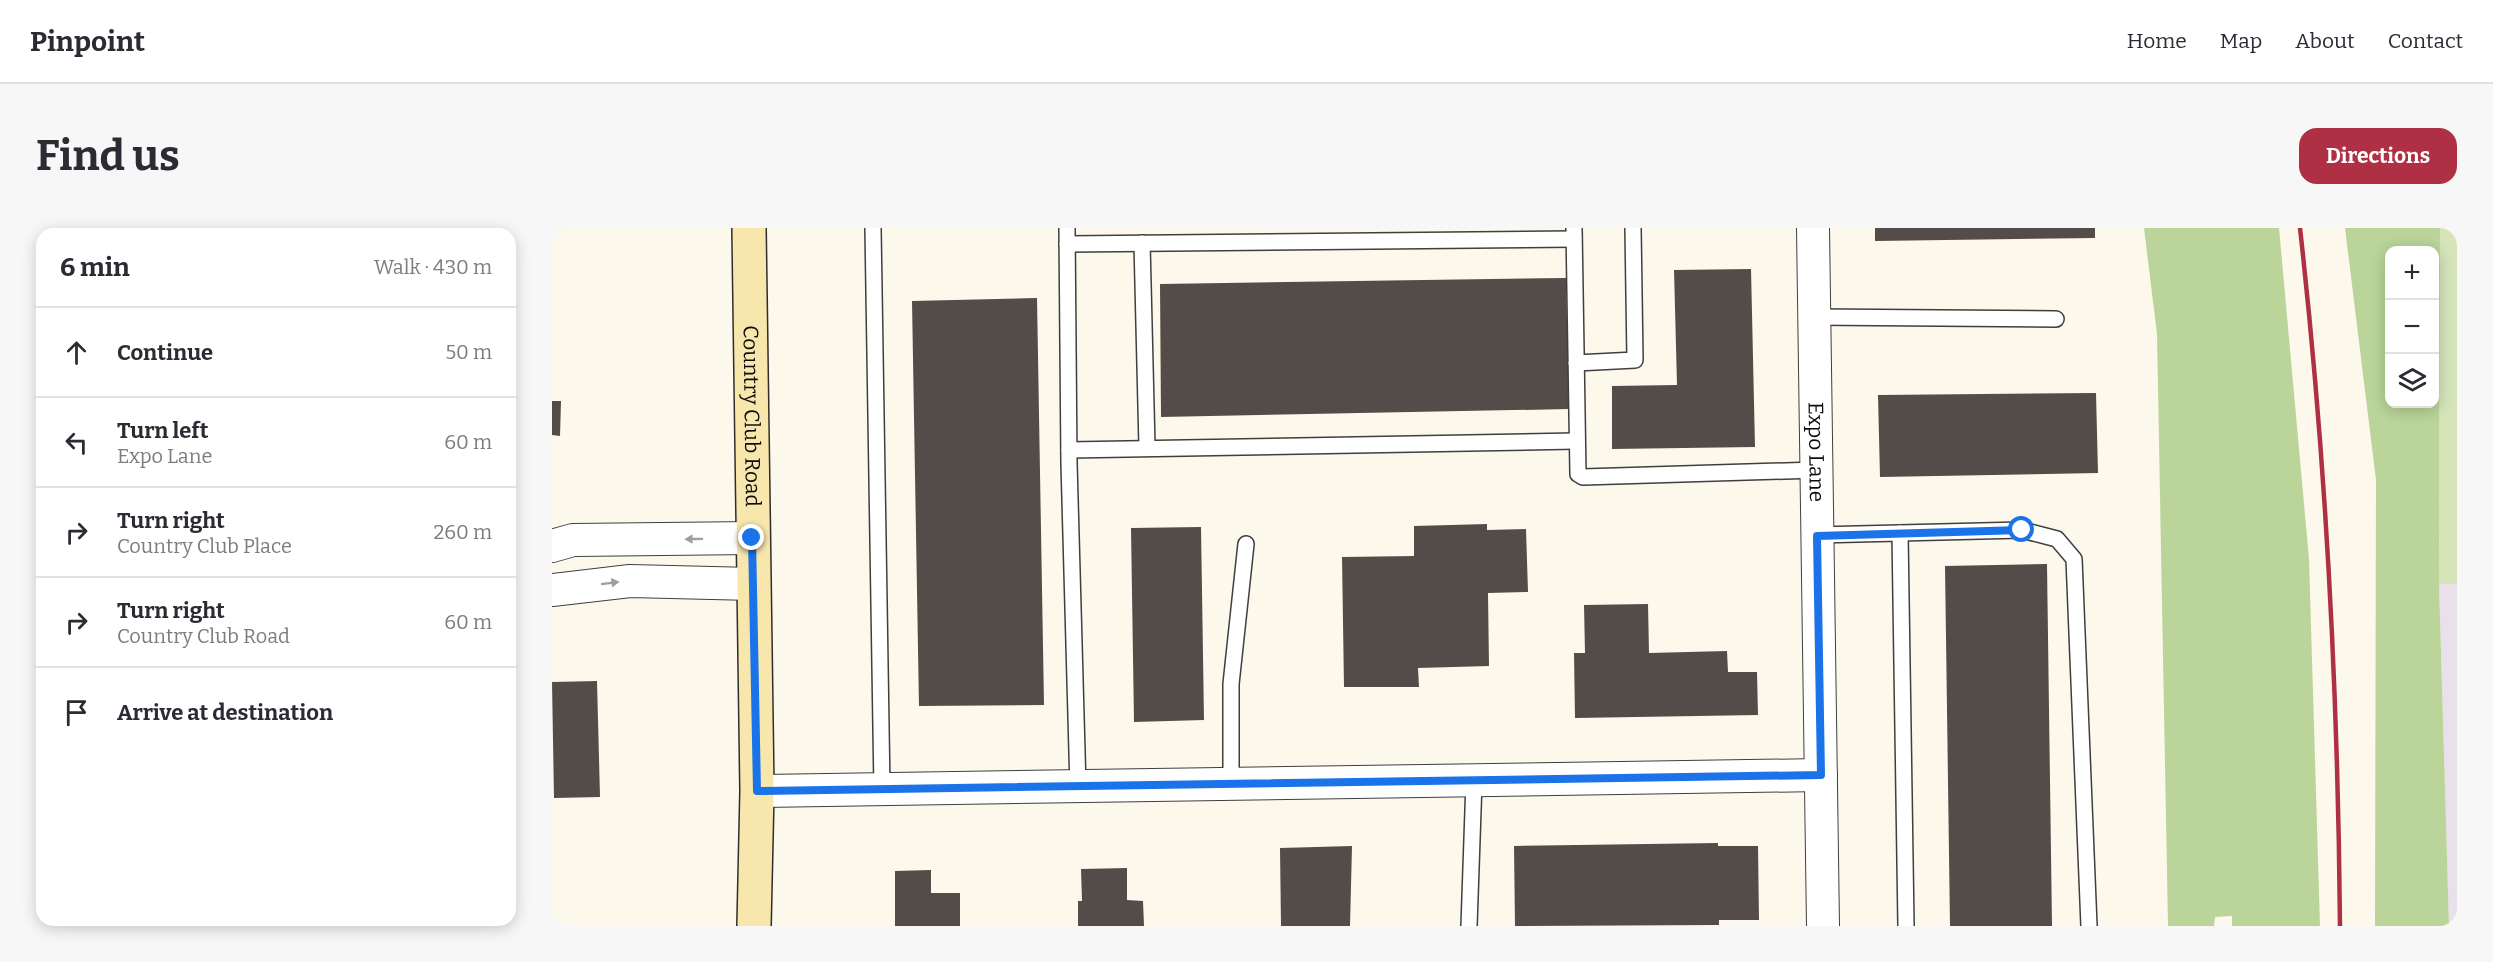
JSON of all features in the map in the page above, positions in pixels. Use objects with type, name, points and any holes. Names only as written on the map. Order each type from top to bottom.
[{"type":"main road","name":"Country Club Road","points":[[749,228],[757,791],[754,926]]},
{"type":"street","name":"Expo Lane","points":[[1813,228],[1822,926]]},
{"type":"street","points":[[552,546],[573,540],[752,538]]},
{"type":"street","points":[[552,590],[630,581],[753,584]]},
{"type":"street","points":[[757,791],[1078,788],[1821,775]]},
{"type":"lane","points":[[873,228],[882,790]]},
{"type":"lane","points":[[1067,228],[1069,450],[1078,788]]},
{"type":"lane","points":[[1576,363],[1635,360],[1633,228]]},
{"type":"lane","points":[[1067,244],[1574,233],[1577,469],[1583,477],[1816,470]]},
{"type":"lane","points":[[1142,243],[1147,447]]},
{"type":"lane","points":[[1814,317],[2056,319]]},
{"type":"lane","points":[[1069,450],[1576,441]]},
{"type":"lane","points":[[1817,536],[2022,530],[2057,539],[2074,559],[2089,926]]},
{"type":"lane","points":[[1900,533],[1906,926]]},
{"type":"lane","points":[[1231,785],[1231,684],[1246,544]]},
{"type":"lane","points":[[1469,926],[1474,781]]},
{"type":"shaded area","points":[[2439,584],[2457,584],[2457,926],[2449,926]]},
{"type":"green space","points":[[2144,228],[2279,228],[2309,559],[2320,926],[2232,926],[2232,916],[2215,917],[2214,926],[2168,926],[2157,334]]},
{"type":"green space","points":[[2345,228],[2440,228],[2439,584],[2449,926],[2375,926],[2376,480]]},
{"type":"green space","points":[[2440,228],[2457,228],[2457,584],[2439,584]]},
{"type":"building","points":[[1875,228],[2095,228],[2095,238],[1875,241]]},
{"type":"building","points":[[1751,269],[1755,447],[1612,449],[1612,386],[1677,385],[1674,270]]},
{"type":"building","points":[[1566,278],[1569,409],[1161,417],[1160,284]]},
{"type":"building","points":[[1037,298],[1044,705],[919,706],[912,301]]},
{"type":"building","points":[[2096,393],[2098,473],[1880,477],[1878,395]]},
{"type":"building","points":[[552,401],[561,401],[560,436],[552,435]]},
{"type":"building","points":[[1487,524],[1487,530],[1526,529],[1528,592],[1488,593],[1489,666],[1418,668],[1419,687],[1344,687],[1342,557],[1414,556],[1414,526]]},
{"type":"building","points":[[1201,527],[1204,720],[1134,722],[1131,528]]},
{"type":"building","points":[[2047,564],[2052,926],[1950,926],[1945,566]]},
{"type":"building","points":[[1648,604],[1649,653],[1727,651],[1728,672],[1757,672],[1758,715],[1575,718],[1574,653],[1585,653],[1584,605]]},
{"type":"building","points":[[597,681],[600,797],[554,798],[552,682]]},
{"type":"building","points":[[1718,843],[1718,846],[1758,846],[1759,920],[1719,920],[1719,925],[1515,926],[1514,846]]},
{"type":"building","points":[[1352,846],[1350,926],[1281,926],[1280,848]]},
{"type":"building","points":[[1127,868],[1127,900],[1143,901],[1144,926],[1078,926],[1078,901],[1082,901],[1081,869]]},
{"type":"building","points":[[931,870],[931,893],[960,893],[960,926],[895,926],[895,871]]},
{"type":"railway","points":[[2300,228],[2317,402],[2329,576],[2337,751],[2340,926]]},
{"type":"route","points":[[752,538],[757,791],[1078,788],[1821,775],[1817,536],[2022,530]]}]
